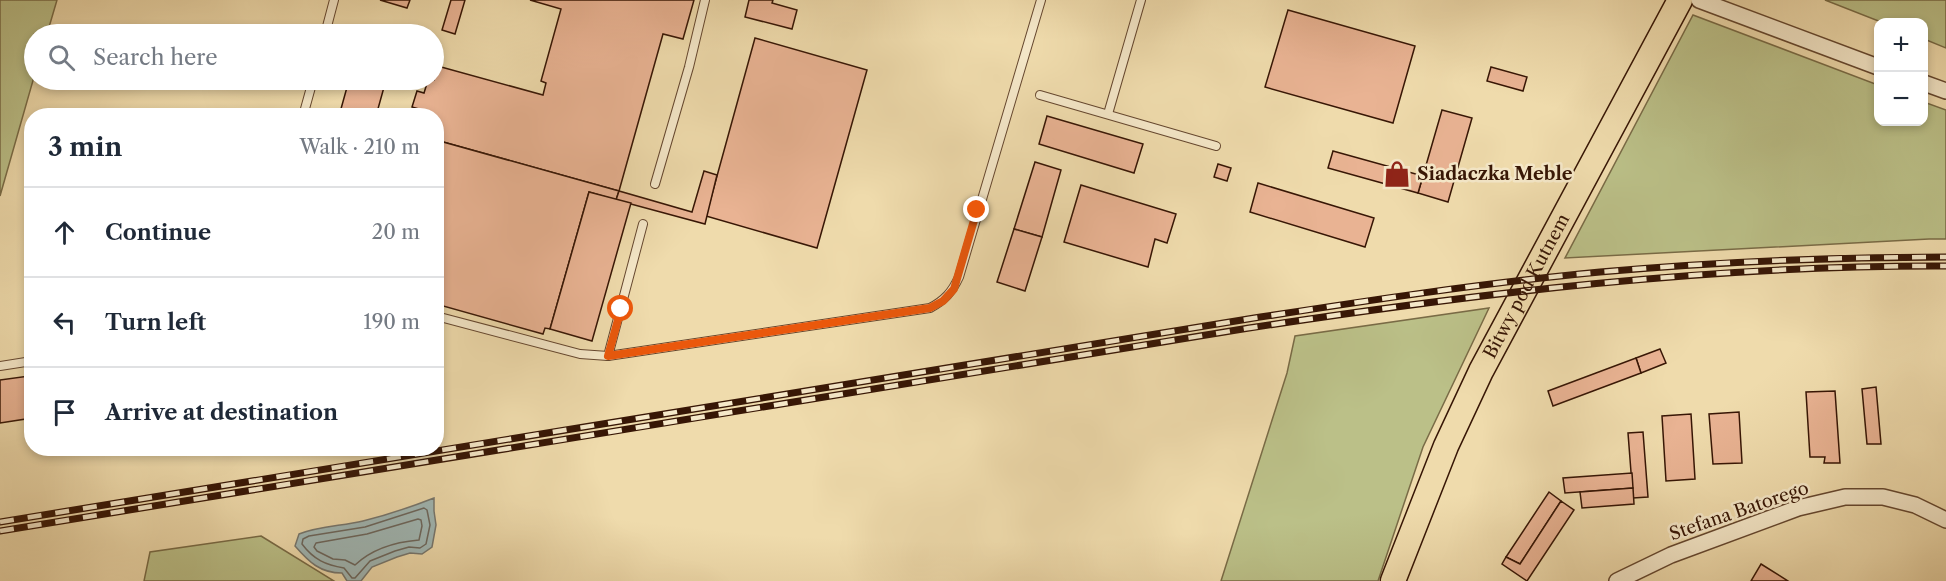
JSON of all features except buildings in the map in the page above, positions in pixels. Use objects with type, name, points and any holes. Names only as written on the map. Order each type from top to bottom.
[{"type":"main road","name":"Bitwy pod Kutnem","points":[[1394,581],[1446,446],[1481,371],[1680,0]]},
{"type":"street","points":[[1699,0],[1874,66]]},
{"type":"street","points":[[1928,85],[1946,91]]},
{"type":"street","name":"Stefana Batorego","points":[[1617,581],[1671,555],[1787,512],[1845,497],[1883,497],[1914,505],[1946,520]]},
{"type":"lane","points":[[328,24],[334,0]]},
{"type":"lane","points":[[655,184],[689,67],[705,0]]},
{"type":"lane","points":[[444,318],[580,354],[608,356],[930,308],[943,301],[954,289],[1041,0]]},
{"type":"lane","points":[[1108,114],[1141,0]]},
{"type":"lane","points":[[305,108],[310,90]]},
{"type":"lane","points":[[1040,95],[1216,146]]},
{"type":"lane","points":[[608,356],[643,224]]},
{"type":"lane","points":[[0,366],[24,362]]},
{"type":"green space","points":[[0,0],[57,0],[50,24],[24,24],[24,90],[30,90],[0,196]]},
{"type":"green space","points":[[1825,0],[1946,0],[1946,48],[1928,41],[1928,18],[1874,19]]},
{"type":"green space","points":[[1693,15],[1874,83],[1874,126],[1928,126],[1928,103],[1946,110],[1946,239],[1565,258]]},
{"type":"green space","points":[[1489,308],[1423,447],[1378,581],[1221,581],[1287,373],[1295,336]]},
{"type":"green space","points":[[261,536],[334,581],[144,581],[150,552]]},
{"type":"water","points":[[434,498],[436,525],[432,547],[422,554],[410,553],[372,567],[361,581],[347,581],[342,573],[321,569],[310,562],[295,546],[299,534],[307,531],[372,519]]},
{"type":"railway","points":[[444,450],[1248,319],[1512,281],[1686,265],[1816,259],[1946,257]]},
{"type":"railway","points":[[0,531],[1249,328],[1422,303],[1596,283],[1684,276],[1771,270],[1946,266]]},
{"type":"railway","points":[[0,522],[406,456]]},
{"type":"place","name":"Siadaczka Meble","points":[[1397,174]]},
{"type":"route","points":[[621,309],[608,356],[930,308],[943,301],[954,289],[977,210]]}]
